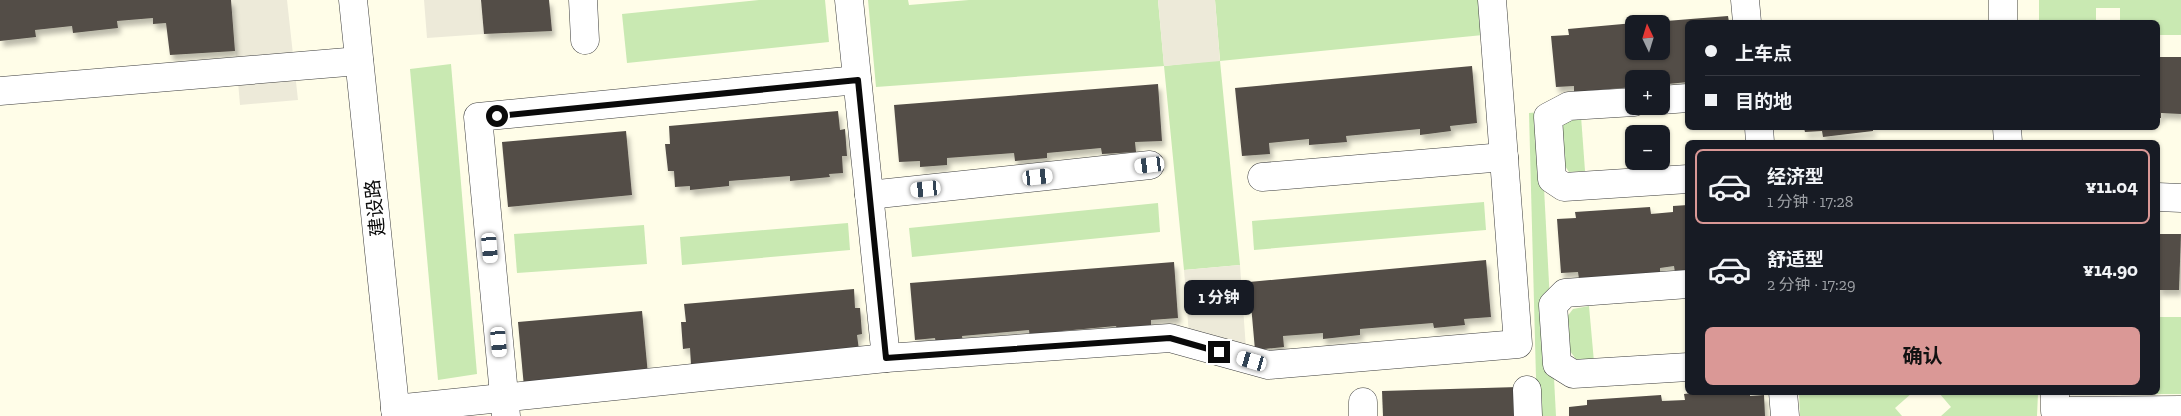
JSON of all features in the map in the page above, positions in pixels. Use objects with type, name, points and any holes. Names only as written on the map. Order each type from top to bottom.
[{"type":"street","name":"建设路","points":[[353,0],[396,413]]},
{"type":"street","points":[[583,0],[586,40]]},
{"type":"street","points":[[849,0],[886,358]]},
{"type":"street","points":[[396,413],[505,407],[886,358],[1170,338],[1268,365],[1518,344],[1492,0]]},
{"type":"street","points":[[1745,0],[1747,20]]},
{"type":"street","points":[[2003,0],[2004,20]]},
{"type":"street","points":[[0,90],[360,61]]},
{"type":"street","points":[[505,407],[478,117],[858,80]]},
{"type":"street","points":[[1670,99],[1685,98]]},
{"type":"street","points":[[1625,103],[1569,106],[1548,117],[1552,179],[1564,187],[1685,179]]},
{"type":"street","points":[[1262,177],[1504,157]]},
{"type":"street","points":[[870,196],[1150,165]]},
{"type":"street","points":[[2160,197],[2181,198]]},
{"type":"street","points":[[1685,284],[1565,293],[1553,305],[1557,364],[1573,374],[1685,367]]},
{"type":"street","points":[[1783,395],[1785,416]]},
{"type":"street","points":[[2055,395],[2055,412],[2181,410]]},
{"type":"green space","points":[[759,0],[825,0],[829,42],[627,63],[622,14]]},
{"type":"green space","points":[[868,0],[908,0],[909,5],[969,0],[1158,0],[1164,66],[876,87]]},
{"type":"green space","points":[[1215,0],[1482,0],[1483,35],[1220,61],[1240,265],[1184,270],[1164,66],[1220,60]]},
{"type":"green space","points":[[2039,0],[2181,0],[2181,35],[2160,35],[2160,20],[2120,20],[2120,8],[2096,8],[2096,20],[2039,20]]},
{"type":"green space","points":[[451,64],[477,374],[438,380],[410,69]]},
{"type":"green space","points":[[1540,112],[1556,416],[1537,416],[1529,113]]},
{"type":"green space","points":[[1581,116],[1585,171],[1569,172],[1561,159],[1557,146],[1558,132],[1564,118]]},
{"type":"green space","points":[[1484,202],[1486,230],[1254,250],[1252,221]]},
{"type":"green space","points":[[1158,203],[1160,232],[912,257],[909,228]]},
{"type":"green space","points":[[848,223],[850,250],[682,265],[680,237]]},
{"type":"green space","points":[[644,225],[647,264],[517,273],[514,234]]},
{"type":"green space","points":[[1589,306],[1594,362],[1578,362],[1567,347],[1566,318],[1573,309]]},
{"type":"green space","points":[[2160,317],[2181,317],[2181,394],[2160,394]]},
{"type":"green space","points":[[1799,395],[1910,395],[1895,408],[1902,416],[1800,416]]},
{"type":"green space","points":[[1941,395],[2038,395],[2037,416],[1941,416],[1951,407]]},
{"type":"shaded area","points":[[231,0],[287,0],[298,100],[240,105]]},
{"type":"shaded area","points":[[424,0],[481,0],[484,34],[427,38]]},
{"type":"shaded area","points":[[1158,0],[1215,0],[1220,61],[1164,66]]},
{"type":"shaded area","points":[[1240,265],[1246,349],[1189,335],[1184,270]]},
{"type":"building","points":[[0,0],[231,0],[235,51],[170,55],[166,23],[153,24],[153,18],[117,21],[118,28],[73,33],[72,26],[35,30],[36,37],[0,41]]},
{"type":"building","points":[[481,0],[549,0],[552,31],[484,34]]},
{"type":"building","points":[[1728,16],[1729,20],[1685,20],[1685,82],[1670,84],[1670,70],[1625,70],[1625,88],[1574,92],[1574,86],[1556,87],[1551,36],[1569,35],[1568,29],[1625,24],[1625,60],[1670,60],[1670,21]]},
{"type":"building","points":[[2160,57],[2181,57],[2181,114],[2161,113],[2161,118]]},
{"type":"building","points":[[1472,66],[1477,123],[1450,126],[1451,131],[1420,135],[1420,129],[1346,136],[1347,142],[1309,145],[1309,139],[1269,143],[1270,154],[1242,156],[1235,88]]},
{"type":"building","points":[[1158,84],[1162,141],[1135,142],[1136,152],[1102,154],[1101,148],[1047,153],[1047,158],[1015,161],[1014,153],[947,158],[947,165],[920,167],[920,161],[899,162],[894,105]]},
{"type":"building","points":[[838,111],[840,130],[845,129],[847,156],[842,156],[843,173],[829,174],[830,177],[790,181],[790,176],[729,181],[729,186],[690,190],[690,186],[675,187],[674,171],[668,171],[665,144],[670,144],[669,126]]},
{"type":"building","points":[[1804,130],[1873,130],[1823,137],[1822,131],[1805,132]]},
{"type":"building","points":[[626,131],[632,195],[508,207],[502,142]]},
{"type":"building","points":[[1685,205],[1685,272],[1675,273],[1674,266],[1660,268],[1660,273],[1579,279],[1578,272],[1561,273],[1557,219],[1576,218],[1575,212],[1650,207],[1651,214],[1673,212],[1673,206]]},
{"type":"building","points":[[2160,234],[2181,234],[2179,290],[2160,290]]},
{"type":"building","points":[[1486,260],[1491,317],[1464,319],[1465,325],[1434,328],[1433,323],[1360,329],[1360,335],[1323,339],[1323,333],[1283,336],[1284,347],[1255,350],[1249,282]]},
{"type":"building","points":[[1174,262],[1178,318],[1151,320],[1151,329],[1118,332],[1116,326],[1062,331],[1063,336],[1030,339],[1029,330],[962,336],[963,342],[936,344],[935,338],[915,340],[910,283]]},
{"type":"building","points":[[854,289],[855,308],[860,308],[862,334],[857,335],[859,350],[691,365],[690,348],[683,349],[681,322],[686,322],[684,304]]},
{"type":"building","points":[[642,311],[648,375],[524,387],[518,322]]},
{"type":"building","points":[[1518,387],[1519,416],[1383,416],[1382,391]]},
{"type":"building","points":[[1684,394],[1764,395],[1765,416],[1569,416],[1569,407],[1587,405],[1587,400],[1661,395],[1662,401],[1685,400]]},
{"type":"route","points":[[497,116],[858,80],[886,358],[1170,338],[1219,352]]}]
